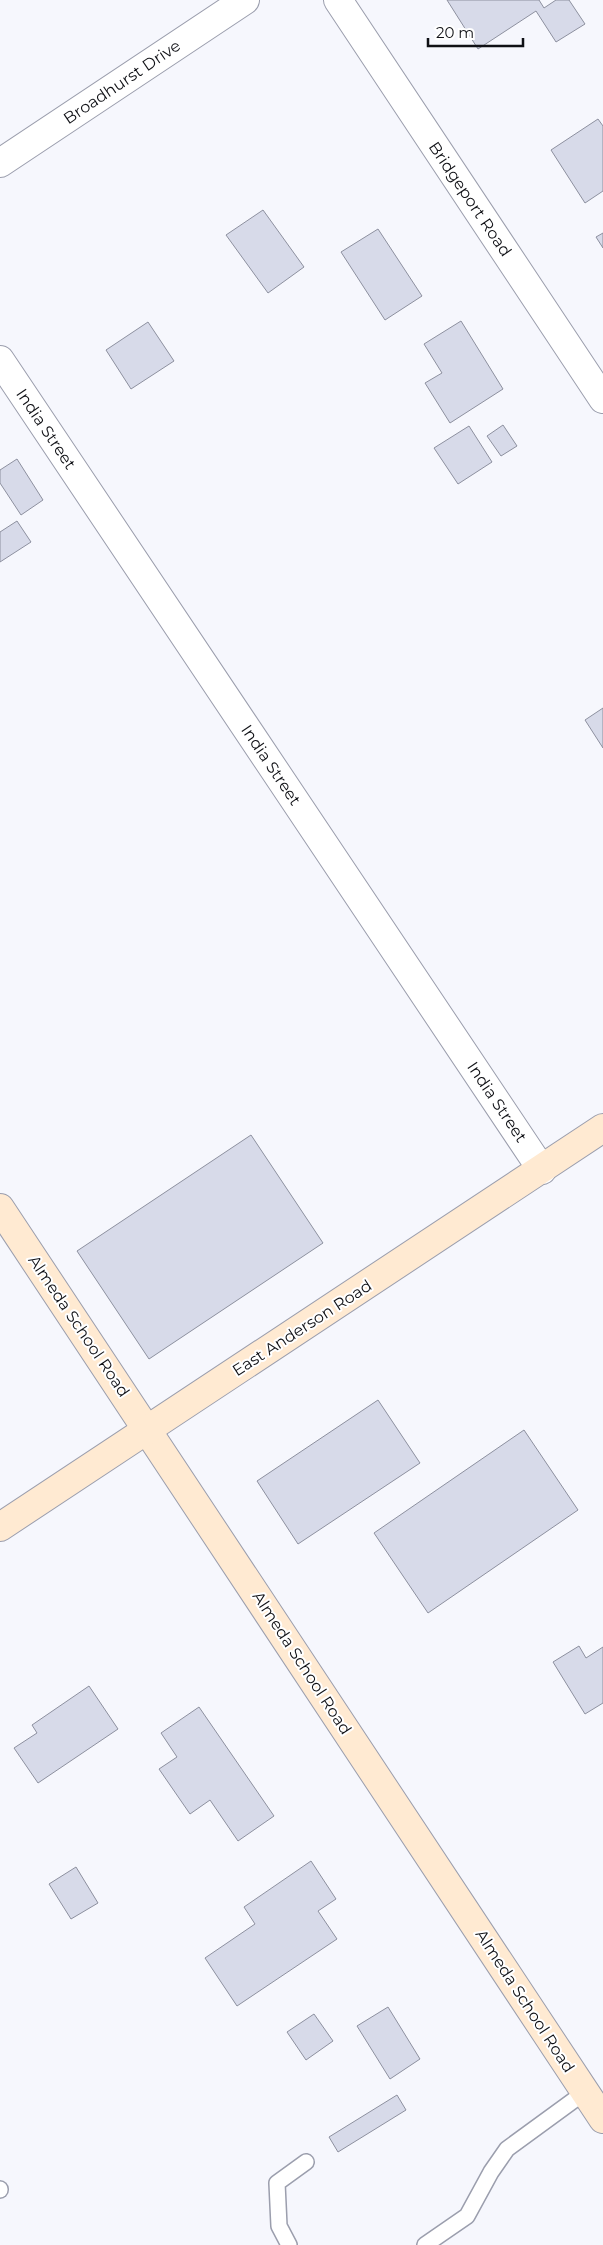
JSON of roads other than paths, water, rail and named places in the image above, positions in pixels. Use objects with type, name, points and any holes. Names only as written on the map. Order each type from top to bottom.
[{"type":"street","name":"Broadhurst Drive","points":[[0,163],[245,0]]},
{"type":"street","name":"Bridgeport Road","points":[[338,0],[603,399]]},
{"type":"street","name":"India Street","points":[[0,360],[542,1170]]},
{"type":"street","name":"East Anderson Road","points":[[0,1527],[603,1128]]},
{"type":"street","name":"Almeda School Road","points":[[0,1208],[603,2119]]},
{"type":"lane","points":[[425,2245],[467,2216],[491,2172],[507,2148],[586,2092]]},
{"type":"lane","points":[[289,2245],[279,2226],[277,2183],[306,2162]]}]
